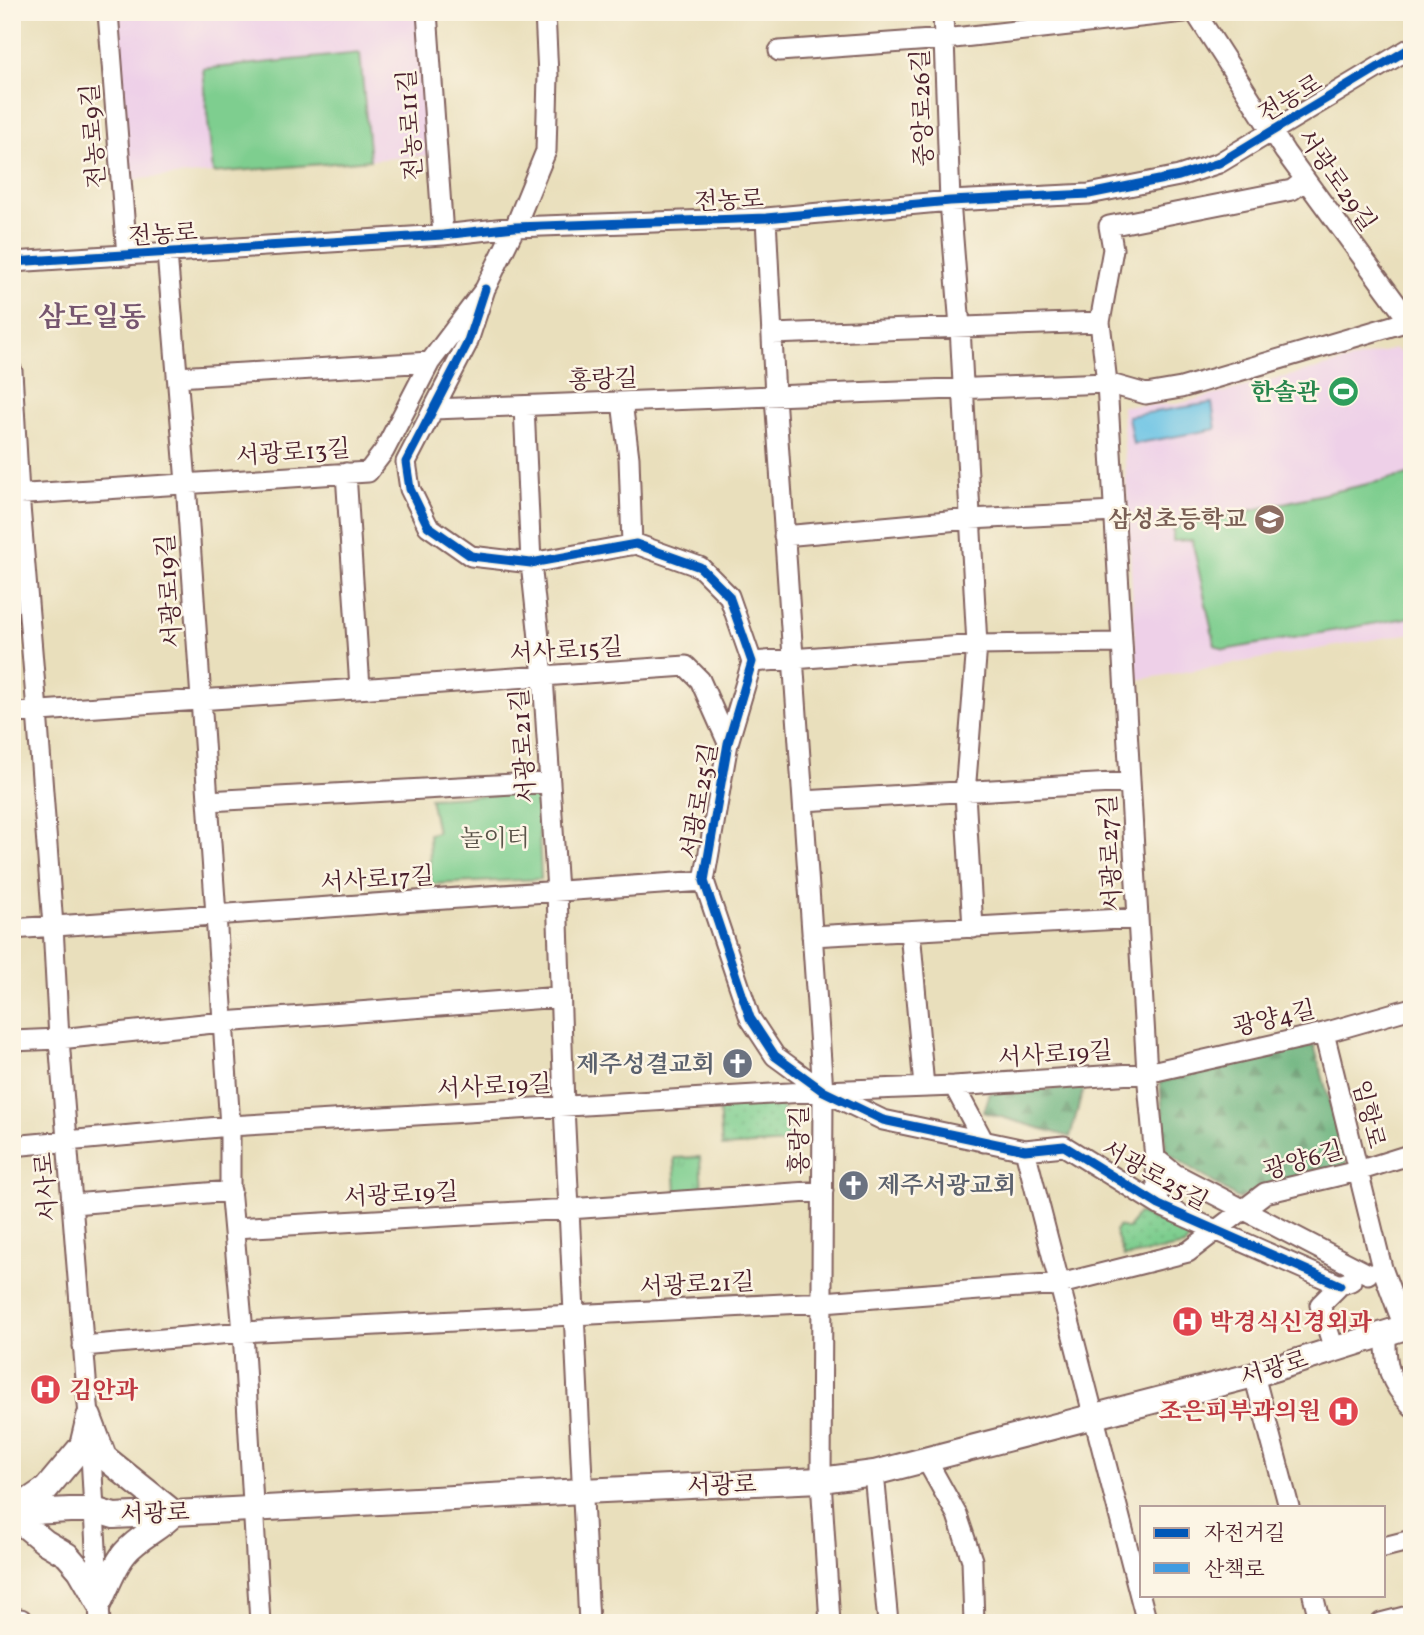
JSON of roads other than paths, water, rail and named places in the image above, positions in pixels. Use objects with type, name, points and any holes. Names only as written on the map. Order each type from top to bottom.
[{"type":"main road","name":"서광로","points":[[12,1513],[94,1510],[114,1516],[821,1480],[874,1473],[1254,1375],[1401,1328]]},
{"type":"main road","points":[[89,1417],[82,1446],[46,1489],[12,1513],[45,1542],[67,1555],[80,1570],[100,1613]]},
{"type":"main road","points":[[89,1417],[104,1457],[174,1513],[124,1554],[100,1613]]},
{"type":"street","name":"전농로9길","points":[[108,12],[127,256]]},
{"type":"street","name":"전농로11길","points":[[427,12],[443,235]]},
{"type":"street","name":"서광로13길","points":[[15,494],[368,472],[384,451],[430,362],[485,289],[515,227],[546,151],[548,76],[545,12]]},
{"type":"street","name":"중앙로26길","points":[[943,12],[950,201]]},
{"type":"street","points":[[779,51],[945,39],[1184,12]]},
{"type":"street","name":"서광로29길","points":[[1195,12],[1305,180],[1410,323]]},
{"type":"street","name":"전농로","points":[[12,262],[443,235],[515,227],[766,218],[950,201],[1089,194],[1179,176],[1219,163],[1412,47]]},
{"type":"street","name":"서광로27길","points":[[1159,1205],[1147,1073],[1101,313],[1113,249],[1110,226],[1292,190],[1305,180]]},
{"type":"street","points":[[950,201],[960,327],[977,645],[965,793],[973,928]]},
{"type":"street","name":"홍랑길","points":[[766,218],[792,659],[823,1091],[821,1480],[830,1623]]},
{"type":"street","name":"서광로19길","points":[[167,253],[216,915],[230,1126],[231,1191],[243,1332],[260,1623]]},
{"type":"street","points":[[485,289],[467,344],[406,462],[410,489],[428,526],[471,556],[531,562],[632,545],[700,567],[729,596],[752,662],[977,645],[1122,643]]},
{"type":"street","points":[[772,334],[960,327],[1101,313]]},
{"type":"street","points":[[775,396],[1107,383],[1146,394],[1181,388],[1410,323]]},
{"type":"street","points":[[177,377],[430,362]]},
{"type":"street","name":"서사로","points":[[12,371],[15,494],[37,711],[59,1039],[89,1417],[100,1613]]},
{"type":"street","name":"홍랑길","points":[[434,409],[775,396]]},
{"type":"street","points":[[622,402],[629,458],[632,545]]},
{"type":"street","name":"서광로21길","points":[[524,406],[531,562],[543,676],[557,891],[564,1106],[589,1623]]},
{"type":"street","points":[[384,451],[406,462]]},
{"type":"street","points":[[346,473],[360,688]]},
{"type":"street","points":[[784,536],[970,519],[1115,512]]},
{"type":"street","name":"서광로25길","points":[[752,662],[728,743],[704,881],[750,1018],[775,1056],[823,1091],[883,1120],[1025,1150],[1064,1146],[1159,1205],[1340,1285]]},
{"type":"street","name":"서사로15길","points":[[12,713],[685,666],[701,680],[728,743]]},
{"type":"street","points":[[208,801],[550,782]]},
{"type":"street","points":[[803,801],[1130,782]]},
{"type":"street","name":"서사로17길","points":[[12,929],[704,881]]},
{"type":"street","points":[[812,936],[1138,918]]},
{"type":"street","points":[[910,932],[924,1087]]},
{"type":"street","points":[[12,1041],[561,997]]},
{"type":"street","name":"광양4길","points":[[1147,1073],[1324,1033],[1412,1008]]},
{"type":"street","name":"임항로","points":[[1324,1033],[1358,1171],[1375,1271],[1401,1328],[1385,1360],[1401,1395],[1412,1406]]},
{"type":"street","name":"서사로19길","points":[[12,1146],[230,1126],[1147,1073]]},
{"type":"street","points":[[954,1086],[984,1142]]},
{"type":"street","points":[[1025,1150],[1094,1417],[1142,1621]]},
{"type":"street","name":"광양6길","points":[[1060,1284],[1188,1252],[1265,1194],[1358,1171],[1412,1154]]},
{"type":"street","points":[[1155,1158],[1175,1174],[1244,1210],[1375,1271]]},
{"type":"street","points":[[73,1204],[231,1191]]},
{"type":"street","points":[[569,1209],[823,1191]]},
{"type":"street","name":"서광로19길","points":[[235,1228],[569,1209]]},
{"type":"street","points":[[1335,1349],[1320,1305],[1340,1285],[1375,1271]]},
{"type":"street","points":[[823,1301],[1060,1284]]},
{"type":"street","name":"서광로21길","points":[[575,1315],[823,1301]]},
{"type":"street","points":[[83,1346],[243,1332],[575,1315]]},
{"type":"street","points":[[1254,1375],[1289,1506]]},
{"type":"street","points":[[928,1461],[957,1515],[972,1560],[974,1623]]},
{"type":"street","points":[[874,1473],[888,1623]]},
{"type":"street","points":[[1386,1546],[1412,1540]]},
{"type":"street","points":[[1313,1596],[1320,1623]]},
{"type":"street","points":[[1381,1623],[1412,1615]]},
{"type":"street","points":[[12,1620],[21,1619],[22,1623]]},
{"type":"water","points":[[1212,403],[1216,429],[1133,444],[1128,416]]},
{"type":"place","name":"한솔관","points":[[1343,392]]},
{"type":"place","name":"삼성초등학교","points":[[1270,519]]},
{"type":"place","name":"제주성결교회","points":[[738,1064]]},
{"type":"place","name":"제주서광교회","points":[[854,1185]]},
{"type":"place","name":"박경식신경외과","points":[[1187,1322]]},
{"type":"place","name":"김안과","points":[[46,1390]]},
{"type":"place","name":"조은피부과의원","points":[[1344,1411]]},
{"type":"district","name":"삼도일동","points":[[92,316]]},
{"type":"park label","name":"놀이터","points":[[495,838]]}]
